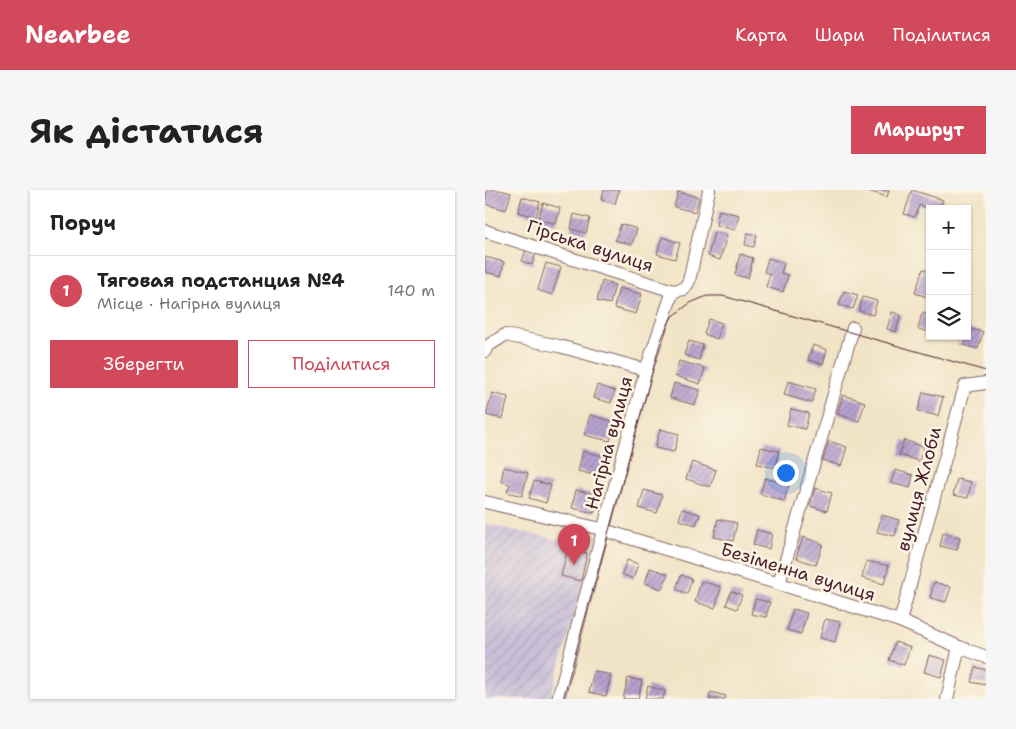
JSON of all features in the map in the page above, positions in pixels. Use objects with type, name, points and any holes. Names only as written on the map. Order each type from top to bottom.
[{"type":"street","name":"Нагірна вулиця","points":[[558,699],[601,529],[646,370],[679,290],[689,282],[709,190]]},
{"type":"street","name":"Гірська вулиця","points":[[485,230],[679,290]]},
{"type":"street","points":[[779,584],[853,328]]},
{"type":"street","name":"Нагірна вулиця","points":[[485,351],[486,347],[505,336],[559,346],[646,370]]},
{"type":"street","name":"вулиця Жлоби","points":[[901,621],[965,386],[986,383]]},
{"type":"street","name":"Нагірна вулиця","points":[[485,502],[601,529]]},
{"type":"street","name":"Безіменна вулиця","points":[[601,529],[901,621],[986,657]]},
{"type":"street","points":[[947,699],[959,647]]},
{"type":"shaded area","points":[[485,524],[594,547],[550,699],[485,699]]},
{"type":"building","points":[[487,190],[500,190],[511,193],[506,210],[485,204]]},
{"type":"building","points":[[604,190],[619,190],[615,204],[601,200]]},
{"type":"building","points":[[865,190],[889,190],[887,197]]},
{"type":"building","points":[[912,190],[943,200],[941,205],[926,205],[926,207],[919,205],[915,217],[904,214]]},
{"type":"building","points":[[678,192],[699,197],[695,212],[674,207]]},
{"type":"building","points":[[522,197],[540,202],[536,217],[518,212]]},
{"type":"building","points":[[543,203],[560,208],[556,224],[538,219]]},
{"type":"building","points":[[719,210],[739,215],[735,230],[716,225]]},
{"type":"building","points":[[574,214],[590,218],[586,233],[571,229]]},
{"type":"building","points":[[621,224],[637,229],[632,245],[615,240]]},
{"type":"building","points":[[714,232],[727,235],[720,260],[708,256]]},
{"type":"building","points":[[747,233],[757,235],[754,247],[745,245]]},
{"type":"building","points":[[662,237],[680,243],[675,259],[657,254]]},
{"type":"building","points":[[526,250],[536,253],[532,265],[522,261]]},
{"type":"building","points":[[740,254],[753,258],[748,278],[735,275]]},
{"type":"building","points":[[485,257],[504,262],[501,276],[485,272]]},
{"type":"building","points":[[768,258],[784,263],[781,273],[788,275],[783,292],[766,287],[770,274],[764,272]]},
{"type":"building","points":[[546,263],[561,267],[552,295],[538,290]]},
{"type":"building","points":[[923,269],[926,270],[926,297],[915,293]]},
{"type":"building","points":[[602,281],[615,285],[610,304],[597,301]]},
{"type":"building","points":[[619,288],[642,294],[636,314],[614,308]]},
{"type":"building","points":[[844,291],[858,295],[853,309],[839,305]]},
{"type":"building","points":[[863,297],[877,301],[873,315],[859,311]]},
{"type":"building","points":[[892,312],[901,315],[896,332],[887,329]]},
{"type":"building","points":[[922,313],[926,314],[926,331],[918,329]]},
{"type":"building","points":[[709,319],[722,323],[717,339],[704,334]]},
{"type":"building","points":[[971,329],[983,332],[978,349],[960,344],[961,340],[971,340]]},
{"type":"building","points":[[689,341],[703,345],[699,360],[684,355]]},
{"type":"building","points":[[813,345],[827,350],[823,364],[808,360]]},
{"type":"building","points":[[679,361],[705,368],[700,384],[675,376]]},
{"type":"building","points":[[788,381],[816,389],[812,403],[784,395]]},
{"type":"building","points":[[674,383],[700,390],[695,405],[670,398]]},
{"type":"building","points":[[597,385],[615,391],[611,403],[593,398]]},
{"type":"building","points":[[923,392],[943,397],[938,416],[918,411]]},
{"type":"building","points":[[492,393],[508,397],[503,419],[486,415]]},
{"type":"building","points":[[843,395],[865,402],[859,421],[837,414]]},
{"type":"building","points":[[791,409],[809,413],[805,429],[787,425]]},
{"type":"building","points":[[590,415],[615,422],[610,441],[584,435]]},
{"type":"building","points":[[660,429],[679,434],[674,452],[655,448]]},
{"type":"building","points":[[904,440],[924,447],[919,461],[899,455]]},
{"type":"building","points":[[829,441],[847,447],[841,466],[823,460]]},
{"type":"building","points":[[761,447],[779,451],[776,468],[757,464]]},
{"type":"building","points":[[583,451],[607,457],[602,477],[578,471]]},
{"type":"building","points":[[692,462],[716,470],[710,487],[686,479]]},
{"type":"building","points":[[504,467],[528,473],[522,496],[507,492],[510,484],[501,481]]},
{"type":"building","points":[[895,470],[913,475],[910,488],[891,483]]},
{"type":"building","points":[[765,478],[789,485],[784,501],[760,494]]},
{"type":"building","points":[[957,479],[971,482],[968,498],[953,495]]},
{"type":"building","points":[[534,481],[551,485],[546,503],[529,498]]},
{"type":"building","points":[[815,488],[832,493],[827,511],[810,506]]},
{"type":"building","points":[[576,490],[599,495],[594,513],[572,508]]},
{"type":"building","points":[[644,490],[662,495],[657,513],[639,508]]},
{"type":"building","points":[[682,509],[700,514],[696,525],[679,520]]},
{"type":"building","points":[[882,515],[899,520],[895,536],[877,532]]},
{"type":"building","points":[[718,519],[737,523],[733,541],[714,537]]},
{"type":"building","points":[[757,530],[772,534],[769,549],[753,545]]},
{"type":"building","points":[[943,533],[960,537],[957,550],[940,546]]},
{"type":"building","points":[[803,537],[823,544],[816,565],[796,558]]},
{"type":"building","points":[[568,548],[587,553],[581,581],[561,576]]},
{"type":"building","points":[[627,560],[638,564],[633,579],[622,574]]},
{"type":"building","points":[[866,561],[889,566],[884,584],[862,578]]},
{"type":"building","points":[[650,568],[668,574],[662,589],[645,583]]},
{"type":"building","points":[[681,575],[692,579],[687,594],[676,589]]},
{"type":"building","points":[[701,581],[721,587],[715,608],[695,602]]},
{"type":"building","points":[[934,582],[951,587],[946,602],[930,598]]},
{"type":"building","points":[[731,591],[742,595],[737,609],[726,605]]},
{"type":"building","points":[[755,599],[770,602],[766,617],[751,614]]},
{"type":"building","points":[[793,609],[807,613],[801,634],[787,630]]},
{"type":"building","points":[[825,619],[840,622],[835,642],[820,638]]},
{"type":"building","points":[[895,642],[910,647],[904,665],[889,660]]},
{"type":"building","points":[[929,655],[946,660],[941,677],[924,672]]},
{"type":"building","points":[[975,667],[986,670],[986,685],[971,682]]},
{"type":"building","points":[[594,671],[611,675],[606,696],[589,692]]},
{"type":"building","points":[[628,678],[642,681],[638,699],[623,699]]},
{"type":"building","points":[[648,686],[665,691],[663,699],[645,699]]},
{"type":"building","points":[[711,692],[726,696],[725,699],[709,699]]},
{"type":"tram line","points":[[563,699],[661,340],[671,318],[690,303],[707,296],[723,296],[986,371]]},
{"type":"place","name":"Тяговая подстанция №4","points":[[574,565]]}]
